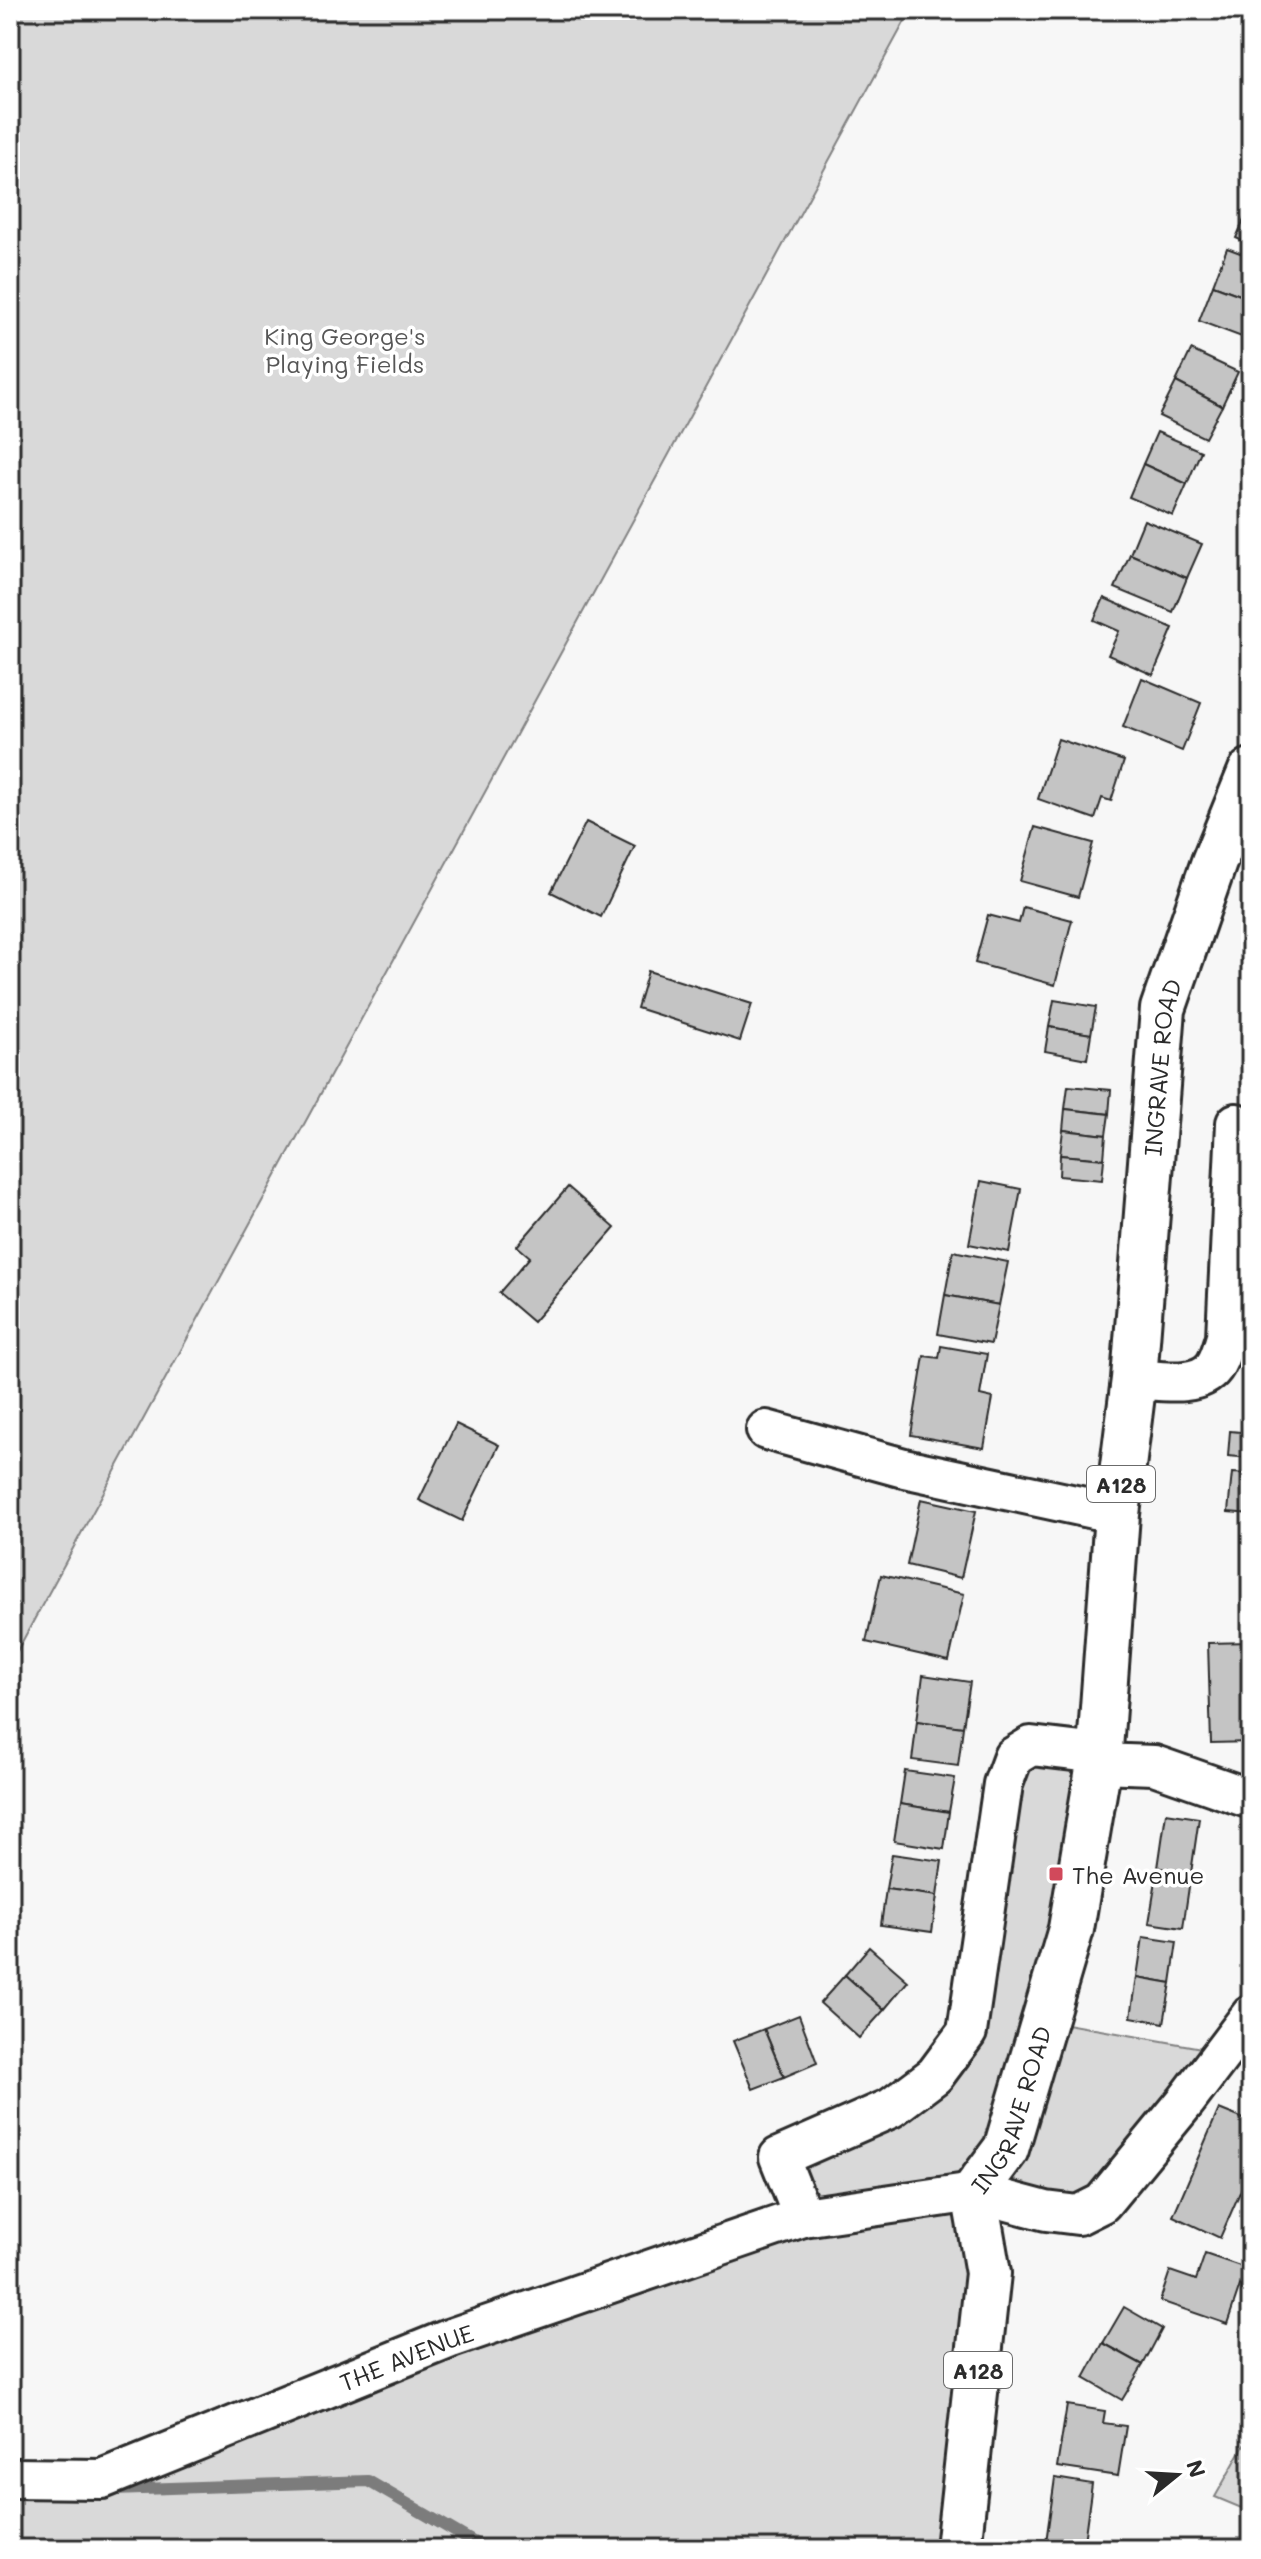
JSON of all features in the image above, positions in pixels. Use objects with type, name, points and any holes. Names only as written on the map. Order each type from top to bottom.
[{"type":"main road","name":"INGRAVE ROAD","points":[[974,2192],[1006,2149],[1071,1929],[1099,1758],[1117,1514],[1134,1379],[1163,1009],[1214,862],[1251,771]]},
{"type":"main road","name":"A128","points":[[958,2549],[988,2273],[974,2192]]},
{"type":"street","points":[[1134,1379],[1184,1381],[1200,1377],[1214,1367],[1226,1337],[1236,1123]]},
{"type":"street","points":[[766,1430],[904,1468],[1117,1514]]},
{"type":"street","points":[[803,2217],[779,2157],[891,2108],[935,2075],[967,2032],[1003,1784],[1013,1757],[1031,1746],[1154,1765],[1251,1799]]},
{"type":"street","name":"INGRAVE ROAD","points":[[974,2192],[1046,2211],[1078,2215],[1102,2203],[1196,2089],[1251,2015]]},
{"type":"street","name":"THE AVENUE","points":[[10,2478],[102,2479],[451,2338],[803,2217],[974,2192]]},
{"type":"green space","name":"King George's Playing Fields","points":[[10,10],[911,10],[10,1664]]},
{"type":"green space","points":[[1099,1754],[1044,2020],[1224,2052],[1102,2203],[975,2193],[957,2549],[10,2549],[10,2465],[151,2459],[803,2217],[779,2157],[891,2108],[967,2032],[1013,1757]]},
{"type":"green space","points":[[1251,2433],[1251,2512],[1215,2497]]},
{"type":"building","points":[[1251,204],[1251,245],[1236,238]]},
{"type":"building","points":[[1227,248],[1251,257],[1251,299],[1213,285]]},
{"type":"building","points":[[1213,285],[1251,299],[1251,329],[1247,339],[1199,321]]},
{"type":"building","points":[[1191,350],[1238,372],[1222,406],[1176,382]]},
{"type":"building","points":[[1176,382],[1222,406],[1205,438],[1159,416]]},
{"type":"building","points":[[1157,432],[1201,451],[1187,484],[1143,464]]},
{"type":"building","points":[[1143,464],[1187,484],[1173,516],[1129,497]]},
{"type":"building","points":[[1144,520],[1202,544],[1187,578],[1130,554]]},
{"type":"building","points":[[1130,554],[1187,578],[1173,612],[1115,588]]},
{"type":"building","points":[[1104,598],[1173,628],[1153,675],[1108,655],[1119,631],[1094,620]]},
{"type":"building","points":[[1142,678],[1201,703],[1182,751],[1123,727]]},
{"type":"building","points":[[1058,739],[1124,761],[1111,801],[1102,798],[1095,819],[1038,799]]},
{"type":"building","points":[[586,822],[635,846],[601,917],[551,892]]},
{"type":"building","points":[[1035,827],[1093,843],[1078,897],[1020,881]]},
{"type":"building","points":[[1023,907],[1072,920],[1055,985],[975,963],[988,915],[1019,923]]},
{"type":"building","points":[[648,971],[752,1004],[740,1041],[637,1008]]},
{"type":"building","points":[[1054,1000],[1096,1007],[1091,1034],[1049,1027]]},
{"type":"building","points":[[1049,1027],[1091,1034],[1087,1059],[1045,1051]]},
{"type":"building","points":[[1068,1086],[1111,1090],[1109,1114],[1065,1109]]},
{"type":"building","points":[[1065,1109],[1109,1114],[1106,1135],[1063,1130]]},
{"type":"building","points":[[1063,1130],[1106,1135],[1104,1159],[1060,1155]]},
{"type":"building","points":[[1060,1155],[1104,1159],[1102,1180],[1059,1176]]},
{"type":"building","points":[[981,1181],[1021,1189],[1009,1252],[969,1244]]},
{"type":"building","points":[[568,1187],[615,1228],[533,1322],[499,1293],[530,1257],[517,1246]]},
{"type":"building","points":[[1248,1230],[1251,1230],[1251,1277],[1245,1276]]},
{"type":"building","points":[[953,1251],[1008,1262],[999,1305],[945,1295]]},
{"type":"building","points":[[945,1295],[999,1305],[991,1344],[938,1334]]},
{"type":"building","points":[[1247,1336],[1251,1336],[1251,1376],[1244,1375]]},
{"type":"building","points":[[941,1346],[987,1354],[980,1395],[993,1398],[984,1448],[911,1435],[924,1356],[939,1358]]},
{"type":"building","points":[[456,1424],[499,1445],[462,1521],[419,1500]]},
{"type":"building","points":[[1230,1431],[1251,1433],[1251,1458],[1228,1456]]},
{"type":"building","points":[[1232,1473],[1251,1474],[1251,1514],[1228,1512]]},
{"type":"building","points":[[921,1499],[976,1511],[961,1578],[907,1565]]},
{"type":"building","points":[[881,1575],[964,1594],[949,1661],[866,1642]]},
{"type":"building","points":[[1251,1642],[1251,1742],[1211,1743],[1208,1643]]},
{"type":"building","points":[[923,1675],[970,1682],[963,1727],[917,1721]]},
{"type":"building","points":[[917,1721],[963,1727],[958,1766],[912,1760]]},
{"type":"building","points":[[905,1771],[955,1778],[949,1812],[900,1804]]},
{"type":"building","points":[[900,1804],[949,1812],[944,1849],[894,1841]]},
{"type":"building","points":[[1166,1813],[1199,1818],[1191,1873],[1158,1868]]},
{"type":"building","points":[[892,1854],[942,1861],[937,1896],[886,1889]]},
{"type":"building","points":[[1158,1868],[1191,1873],[1183,1928],[1149,1923]]},
{"type":"building","points":[[886,1889],[937,1896],[932,1932],[881,1925]]},
{"type":"building","points":[[1143,1937],[1177,1942],[1171,1983],[1137,1977]]},
{"type":"building","points":[[869,1947],[908,1981],[884,2010],[845,1975]]},
{"type":"building","points":[[845,1975],[884,2010],[859,2038],[820,2003]]},
{"type":"building","points":[[1137,1977],[1171,1983],[1164,2023],[1131,2017]]},
{"type":"building","points":[[799,2015],[817,2063],[784,2077],[764,2029]]},
{"type":"building","points":[[764,2029],[784,2077],[753,2089],[733,2041]]},
{"type":"building","points":[[1219,2109],[1251,2122],[1251,2167],[1220,2238],[1173,2216]]},
{"type":"building","points":[[1205,2254],[1246,2268],[1227,2324],[1160,2301],[1170,2271],[1196,2280]]},
{"type":"building","points":[[1124,2307],[1162,2329],[1143,2365],[1103,2343]]},
{"type":"building","points":[[1103,2343],[1143,2365],[1122,2400],[1084,2378]]},
{"type":"building","points":[[1067,2405],[1105,2411],[1103,2423],[1126,2426],[1118,2476],[1057,2467]]},
{"type":"building","points":[[1055,2478],[1092,2484],[1083,2549],[1045,2549]]},
{"type":"waterway","points":[[113,2490],[368,2481],[485,2549]]},
{"type":"place","name":"The Avenue","points":[[1056,1874]]}]
